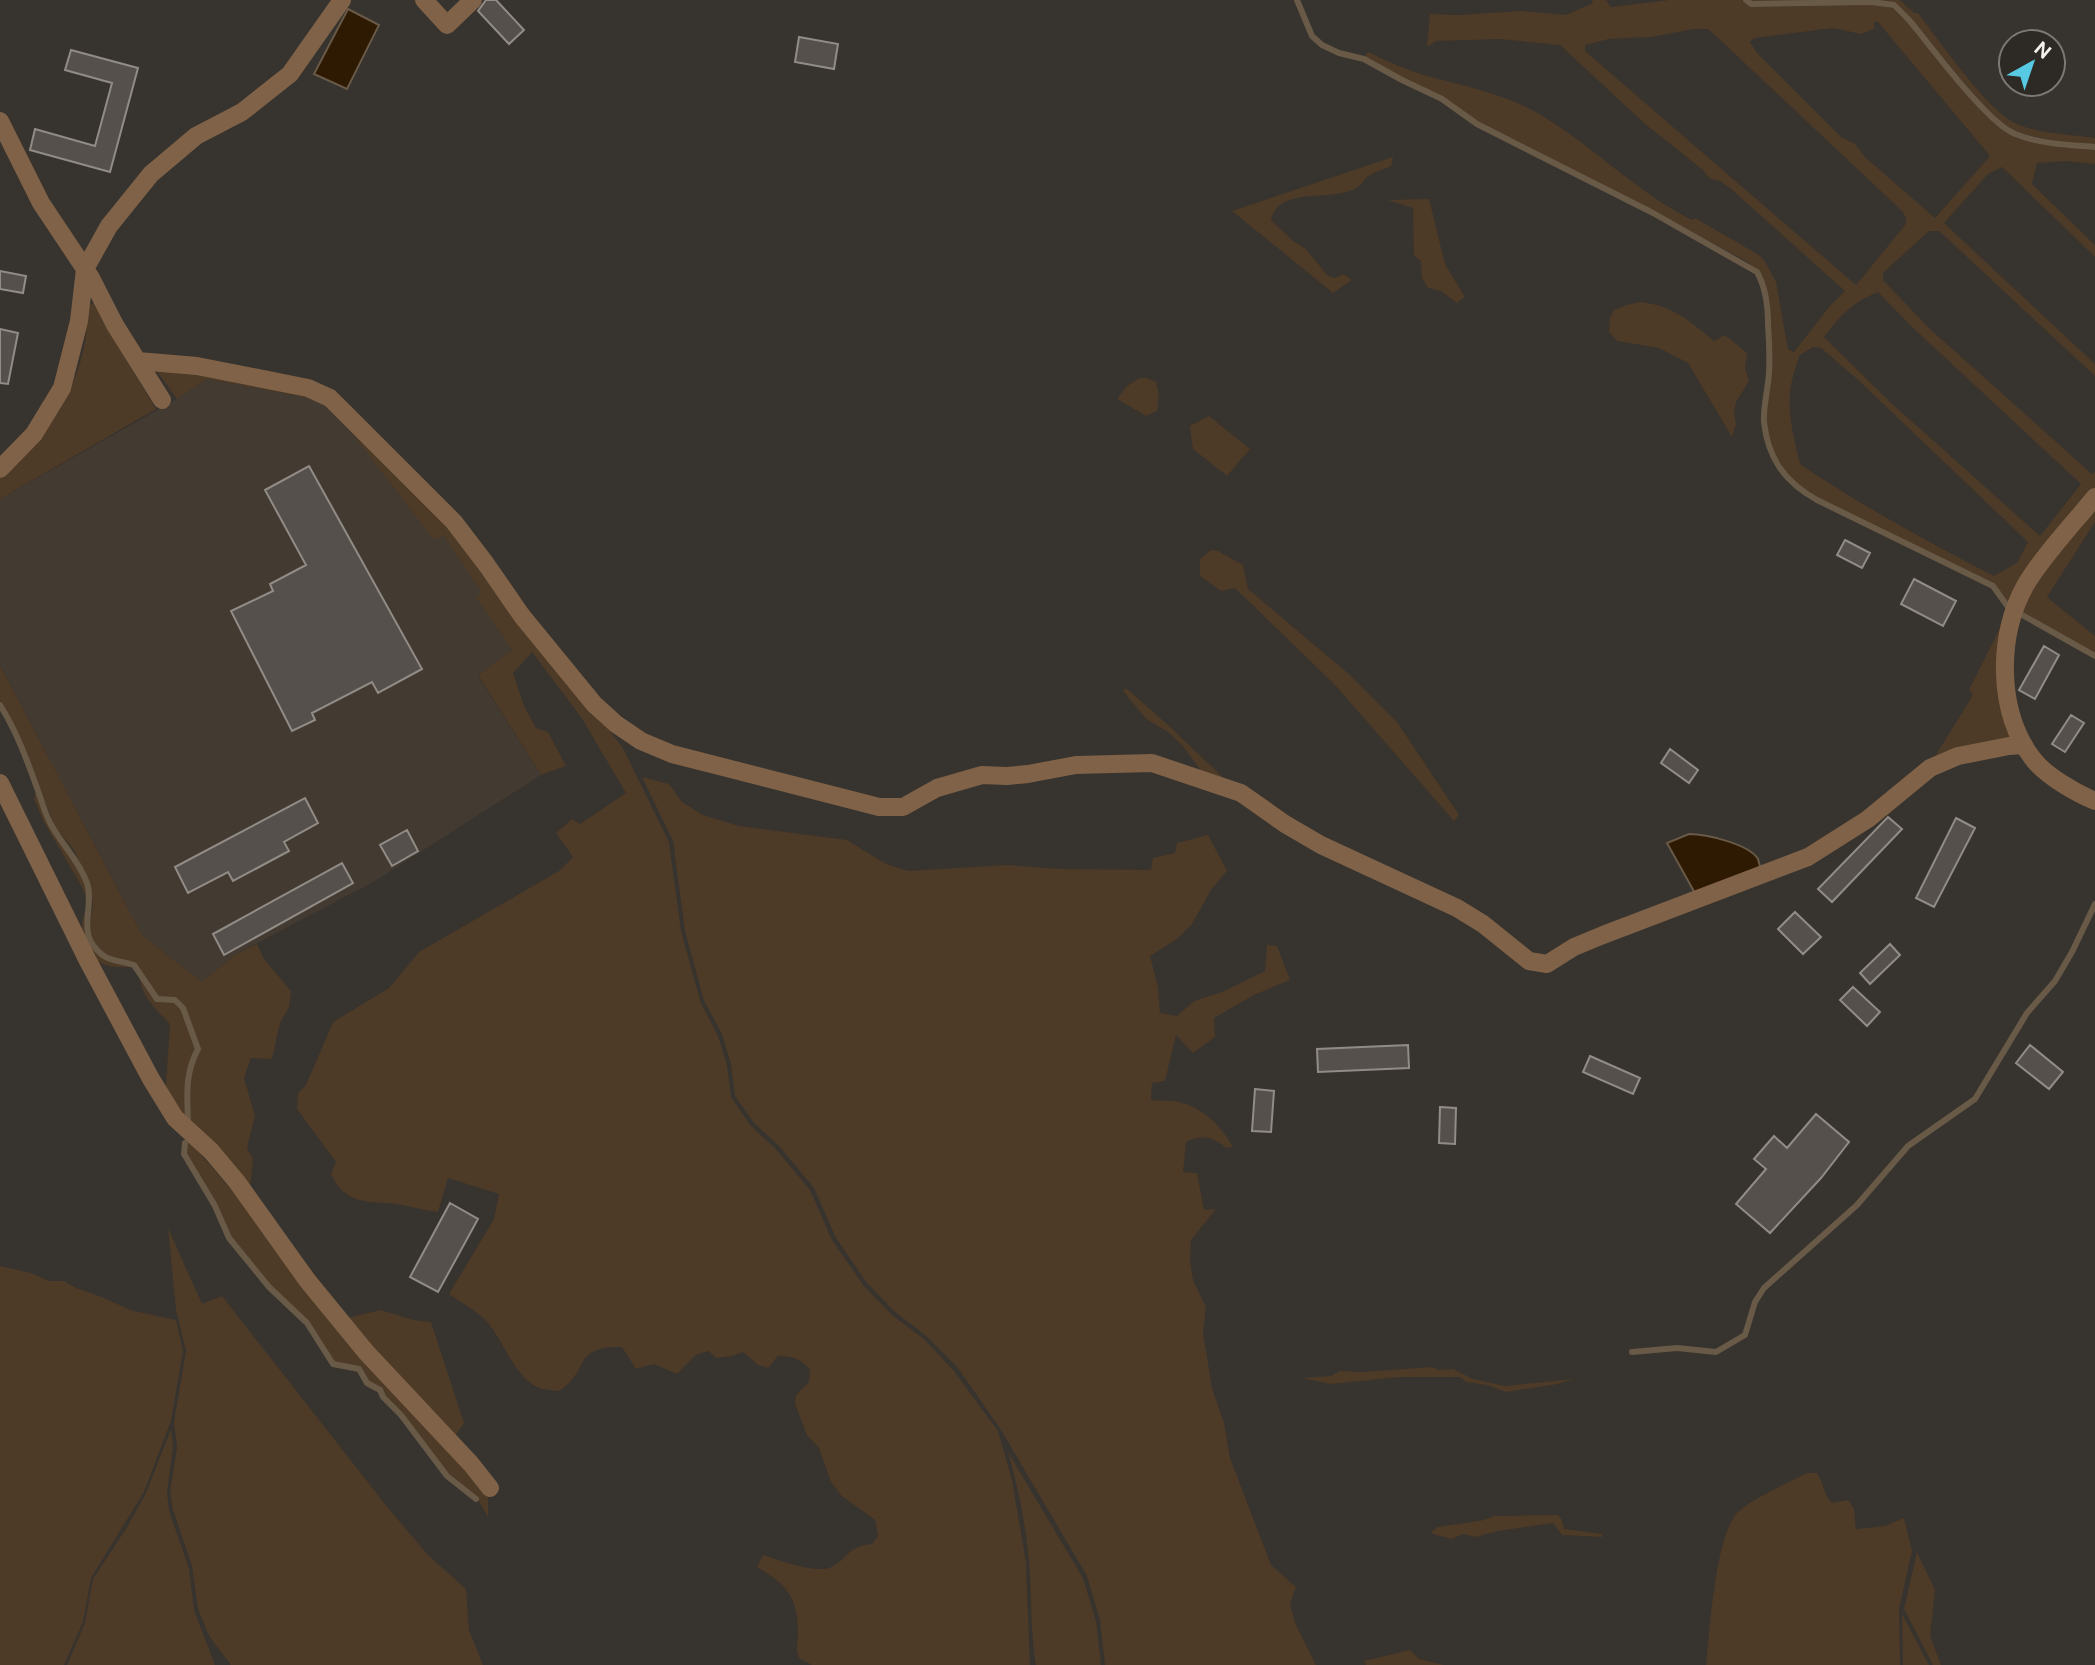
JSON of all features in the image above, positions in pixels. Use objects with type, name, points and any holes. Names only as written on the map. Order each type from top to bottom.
[{"type":"street","points":[[0,469],[34,434],[62,388],[79,321],[85,269],[109,226],[151,174],[196,136],[242,113],[290,74],[342,0]]},
{"type":"street","points":[[424,0],[447,25],[473,0]]},
{"type":"street","points":[[0,121],[41,203],[85,269],[115,325],[162,400]]},
{"type":"street","points":[[138,361],[197,366],[308,388],[330,398],[454,522],[522,617],[594,704],[615,724],[641,741],[694,761],[879,807],[903,807],[937,788],[982,775],[1028,774],[1076,765],[1152,763],[1241,793],[1321,845],[1457,908],[1483,923],[1529,961],[1547,964],[1574,947],[1603,934],[1808,857],[1868,819],[1930,768],[1958,756],[2024,745]]},
{"type":"street","points":[[2095,497],[2027,584],[2014,610],[2005,655],[2008,706],[2024,745],[2035,762],[2075,792],[2095,801]]},
{"type":"street","points":[[0,783],[88,961],[174,1118],[211,1151],[237,1182],[307,1280],[366,1352],[471,1464],[490,1488]]},
{"type":"shaded area","points":[[1592,0],[1606,0],[1611,7],[1669,0],[1742,0],[1750,7],[1871,5],[1892,8],[1907,22],[1973,102],[2002,130],[2034,143],[2095,150],[2095,164],[2066,161],[2037,163],[2032,184],[2095,245],[2095,257],[2002,167],[1988,174],[1944,223],[2095,364],[2095,376],[1939,231],[1929,231],[1883,273],[1883,280],[1930,329],[2092,474],[2095,472],[2095,488],[2017,584],[2009,605],[1994,585],[1817,499],[1797,487],[1782,470],[1771,448],[1765,420],[1771,370],[1769,309],[1765,283],[1758,271],[1744,260],[1654,212],[1478,123],[1443,98],[1364,57],[1368,52],[1412,71],[1495,95],[1534,111],[1575,137],[1671,208],[1692,220],[1695,218],[1759,255],[1776,282],[1788,349],[1794,352],[1845,291],[1731,189],[1720,181],[1710,179],[1703,170],[1644,123],[1560,45],[1500,39],[1436,41],[1427,47],[1430,14],[1522,11],[1566,15],[1593,3]],"holes":[[[1874,22],[1878,22],[1990,156],[1935,218],[1866,158],[1855,144],[1841,137],[1757,53],[1750,42],[1754,38],[1833,28],[1861,34],[1874,29]],[[1708,29],[1902,211],[1906,224],[1856,285],[1585,51],[1585,45],[1609,39],[1651,37]],[[1878,292],[2081,484],[2040,536],[1889,401],[1824,337],[1847,310]],[[1813,347],[1821,348],[2028,542],[2017,563],[1994,576],[1896,523],[1800,464],[1790,409],[1791,384],[1800,355]]]},
{"type":"shaded area","points":[[1749,0],[1871,0],[1752,2]]},
{"type":"shaded area","points":[[1871,0],[1900,0],[1914,13],[1918,13],[1964,73],[2004,116],[2034,129],[2095,138],[2095,146],[2015,132],[1994,118],[1894,3]]},
{"type":"shaded area","points":[[348,9],[379,25],[347,89],[314,74]]},
{"type":"shaded area","points":[[1393,157],[1391,166],[1369,176],[1359,186],[1337,194],[1297,198],[1285,202],[1276,209],[1271,220],[1306,249],[1327,275],[1334,278],[1344,274],[1352,280],[1333,293],[1232,211]]},
{"type":"shaded area","points":[[1429,199],[1445,264],[1465,297],[1457,303],[1441,291],[1428,288],[1422,278],[1421,261],[1414,256],[1413,208],[1388,200]]},
{"type":"shaded area","points":[[96,301],[104,323],[156,409],[0,499],[0,476],[54,416],[73,383],[85,342],[90,305]]},
{"type":"shaded area","points":[[1640,302],[1671,310],[1714,341],[1725,335],[1747,353],[1745,368],[1749,381],[1736,402],[1736,424],[1732,437],[1688,363],[1659,348],[1617,341],[1609,332],[1610,318],[1614,310]]},
{"type":"shaded area","points":[[155,369],[198,372],[327,401],[451,526],[623,748],[669,842],[681,931],[701,1003],[718,1036],[727,1065],[731,1097],[751,1126],[776,1149],[810,1190],[832,1240],[864,1286],[892,1315],[924,1339],[954,1371],[998,1431],[1012,1480],[1026,1562],[1030,1665],[812,1665],[799,1658],[797,1618],[792,1599],[782,1585],[757,1567],[763,1555],[796,1565],[823,1569],[835,1565],[857,1547],[872,1544],[878,1536],[875,1520],[842,1496],[831,1482],[819,1448],[807,1435],[795,1404],[796,1395],[809,1382],[810,1370],[807,1366],[796,1359],[778,1356],[768,1368],[758,1365],[743,1352],[717,1358],[708,1351],[696,1355],[677,1374],[654,1364],[636,1369],[622,1347],[606,1348],[588,1355],[575,1376],[559,1391],[539,1388],[522,1375],[488,1323],[449,1294],[494,1219],[499,1194],[448,1178],[438,1212],[353,1198],[336,1183],[331,1174],[336,1162],[297,1109],[298,1093],[306,1085],[333,1022],[389,988],[419,952],[559,871],[573,857],[556,833],[572,819],[580,824],[626,793],[581,717],[532,652],[513,673],[524,706],[536,728],[548,732],[566,766],[541,775],[478,675],[512,650],[476,597],[482,593],[444,536],[434,540],[355,437],[321,400],[207,379],[177,399]]},
{"type":"shaded area","points":[[1139,378],[1156,382],[1159,396],[1157,411],[1146,416],[1117,399],[1126,387]]},
{"type":"shaded area","points":[[207,379],[321,400],[444,535],[483,594],[477,597],[512,650],[478,676],[541,775],[375,881],[233,956],[202,982],[142,935],[0,665],[0,499],[177,399]]},
{"type":"shaded area","points":[[1209,416],[1250,449],[1227,476],[1193,449],[1190,426]]},
{"type":"shaded area","points":[[2095,507],[2095,522],[2047,597],[2095,636],[2095,654],[2019,611],[2028,593]]},
{"type":"shaded area","points":[[1211,550],[1243,565],[1248,589],[1350,675],[1397,722],[1459,815],[1454,821],[1335,685],[1235,588],[1221,591],[1200,576],[1200,559]]},
{"type":"shaded area","points":[[2009,610],[2014,741],[1929,766],[1973,695],[1969,690]]},
{"type":"shaded area","points":[[0,665],[142,935],[202,982],[233,956],[257,944],[264,959],[291,991],[289,1007],[280,1023],[272,1059],[251,1058],[244,1078],[255,1116],[247,1148],[253,1159],[250,1188],[347,1318],[381,1310],[413,1320],[431,1322],[464,1423],[454,1438],[440,1432],[365,1345],[311,1278],[246,1187],[220,1155],[191,1126],[191,1077],[200,1049],[185,1007],[176,997],[158,997],[136,963],[110,958],[93,941],[89,926],[93,904],[90,886],[74,850],[55,827],[15,727],[0,700]]},
{"type":"shaded area","points":[[1126,688],[1231,785],[1202,772],[1182,745],[1168,732],[1146,719],[1123,691]]},
{"type":"shaded area","points":[[642,777],[669,784],[682,802],[703,815],[739,826],[847,840],[886,864],[908,871],[1007,865],[1061,869],[1151,870],[1153,858],[1175,853],[1177,843],[1208,835],[1227,871],[1211,890],[1192,924],[1177,939],[1150,956],[1158,987],[1160,1013],[1177,1016],[1194,1001],[1222,992],[1265,971],[1267,945],[1277,946],[1290,980],[1254,995],[1214,1018],[1215,1037],[1193,1053],[1176,1035],[1165,1081],[1152,1083],[1151,1100],[1192,1106],[1216,1124],[1233,1147],[1226,1148],[1207,1138],[1186,1142],[1183,1172],[1197,1173],[1204,1210],[1216,1209],[1191,1240],[1193,1280],[1206,1307],[1203,1332],[1212,1388],[1224,1423],[1230,1458],[1271,1565],[1296,1587],[1290,1604],[1295,1623],[1316,1665],[1105,1665],[1100,1620],[1087,1576],[1001,1430],[958,1368],[867,1283],[836,1238],[814,1188],[779,1146],[754,1123],[735,1096],[731,1064],[722,1034],[704,1001],[685,931],[673,841]]},
{"type":"shaded area","points":[[36,789],[49,824],[80,872],[86,899],[82,887],[44,822],[34,799]]},
{"type":"shaded area","points":[[1689,834],[1737,844],[1758,859],[1761,870],[1696,895],[1667,843]]},
{"type":"shaded area","points":[[86,909],[86,935],[92,949],[108,960],[133,967],[105,965],[90,954],[82,930]]},
{"type":"shaded area","points":[[138,971],[155,1001],[174,1002],[181,1009],[196,1049],[187,1075],[186,1121],[165,1098],[170,1024],[145,995]]},
{"type":"shaded area","points":[[186,1137],[488,1489],[488,1517],[477,1498],[448,1475],[381,1389],[368,1382],[360,1367],[334,1363],[308,1322],[270,1286],[230,1237],[216,1205],[186,1154]]},
{"type":"shaded area","points":[[168,1228],[202,1304],[222,1296],[388,1508],[429,1556],[466,1589],[469,1630],[483,1665],[231,1665],[209,1636],[198,1609],[192,1566],[173,1510],[170,1492],[177,1448],[174,1422],[186,1351],[176,1310]]},
{"type":"shaded area","points":[[0,1266],[31,1273],[49,1281],[64,1281],[130,1310],[176,1320],[183,1351],[171,1421],[144,1492],[91,1578],[83,1622],[64,1665],[0,1665]]},
{"type":"shaded area","points":[[1432,1367],[1439,1370],[1453,1369],[1473,1379],[1505,1386],[1574,1379],[1506,1392],[1487,1385],[1466,1382],[1460,1377],[1399,1377],[1331,1384],[1302,1378],[1331,1376],[1340,1371]]},
{"type":"shaded area","points":[[171,1429],[173,1448],[167,1492],[169,1511],[189,1568],[194,1610],[215,1665],[67,1665],[85,1623],[93,1579],[146,1493]]},
{"type":"shaded area","points":[[1008,1452],[1083,1578],[1096,1621],[1101,1665],[1036,1665],[1026,1535]]},
{"type":"shaded area","points":[[1807,1473],[1817,1473],[1832,1503],[1848,1500],[1854,1509],[1856,1529],[1885,1526],[1904,1518],[1912,1551],[1899,1609],[1900,1665],[1706,1665],[1715,1585],[1723,1542],[1730,1525],[1737,1513],[1751,1503]]},
{"type":"shaded area","points":[[1558,1515],[1564,1529],[1602,1534],[1602,1537],[1562,1535],[1553,1523],[1475,1537],[1464,1534],[1451,1539],[1430,1533],[1438,1527],[1494,1516]]},
{"type":"shaded area","points":[[1917,1552],[1935,1590],[1930,1636],[1941,1665],[1933,1665],[1904,1609]]},
{"type":"shaded area","points":[[1902,1614],[1929,1665],[1903,1665]]},
{"type":"shaded area","points":[[1410,1650],[1419,1659],[1444,1665],[1366,1665],[1364,1661]]},
{"type":"building","points":[[486,0],[496,0],[524,30],[509,44],[478,11]]},
{"type":"building","points":[[799,37],[838,44],[834,69],[795,62]]},
{"type":"building","points":[[71,50],[138,68],[110,172],[30,150],[35,129],[95,146],[112,83],[65,70]]},
{"type":"building","points":[[0,271],[26,276],[23,293],[0,289]]},
{"type":"building","points":[[0,329],[18,333],[8,384],[0,383]]},
{"type":"building","points":[[309,466],[422,669],[378,693],[372,682],[312,713],[315,720],[292,731],[231,611],[273,591],[270,584],[306,565],[265,490]]},
{"type":"building","points":[[1845,540],[1870,553],[1862,568],[1837,555]]},
{"type":"building","points":[[1914,579],[1956,601],[1943,626],[1901,604]]},
{"type":"building","points":[[2044,646],[2059,655],[2035,699],[2019,690]]},
{"type":"building","points":[[2071,715],[2084,723],[2065,752],[2052,744]]},
{"type":"building","points":[[1670,749],[1698,770],[1689,783],[1661,763]]},
{"type":"building","points":[[305,798],[318,823],[284,842],[289,851],[233,881],[228,872],[188,893],[175,867]]},
{"type":"building","points":[[1888,817],[1902,829],[1832,902],[1818,889]]},
{"type":"building","points":[[1956,818],[1975,828],[1934,907],[1916,898]]},
{"type":"building","points":[[407,830],[418,851],[392,866],[380,845]]},
{"type":"building","points":[[342,863],[353,883],[224,955],[213,934]]},
{"type":"building","points":[[1795,912],[1821,937],[1803,954],[1778,929]]},
{"type":"building","points":[[1890,944],[1900,955],[1870,984],[1860,973]]},
{"type":"building","points":[[1853,987],[1880,1012],[1867,1026],[1840,1000]]},
{"type":"building","points":[[1408,1045],[1409,1068],[1318,1072],[1317,1049]]},
{"type":"building","points":[[2030,1045],[2063,1072],[2049,1089],[2016,1063]]},
{"type":"building","points":[[1590,1056],[1640,1078],[1633,1094],[1583,1072]]},
{"type":"building","points":[[1255,1089],[1274,1091],[1271,1132],[1252,1131]]},
{"type":"building","points":[[1440,1107],[1456,1108],[1455,1144],[1439,1143]]},
{"type":"building","points":[[1816,1114],[1849,1142],[1821,1178],[1770,1233],[1736,1204],[1766,1169],[1754,1159],[1774,1136],[1787,1148]]},
{"type":"building","points":[[450,1203],[478,1219],[438,1292],[410,1277]]},
{"type":"waterway","points":[[1297,0],[1312,36],[1322,45],[1339,53],[1364,59],[1442,99],[1477,124],[1653,213],[1757,272],[1764,290],[1768,317],[1769,367],[1764,422],[1769,447],[1787,477],[1817,500],[1993,586],[2008,607],[2095,656]]},
{"type":"waterway","points":[[1746,0],[1751,4],[1871,2],[1894,5],[1975,100],[2003,127],[2034,140],[2095,147]]},
{"type":"waterway","points":[[0,705],[21,745],[48,819],[87,883],[87,923],[93,945],[107,958],[134,965],[157,999],[175,1000],[183,1008],[198,1049],[189,1075],[188,1121]]},
{"type":"waterway","points":[[1632,1352],[1677,1348],[1716,1352],[1745,1335],[1755,1302],[1764,1288],[1857,1205],[1908,1146],[1975,1099],[2027,1013],[2055,981],[2095,904]]},
{"type":"waterway","points":[[185,1143],[184,1154],[215,1206],[229,1238],[269,1287],[307,1323],[333,1364],[359,1369],[367,1383],[380,1390],[383,1397],[401,1415],[447,1476],[476,1499]]}]
